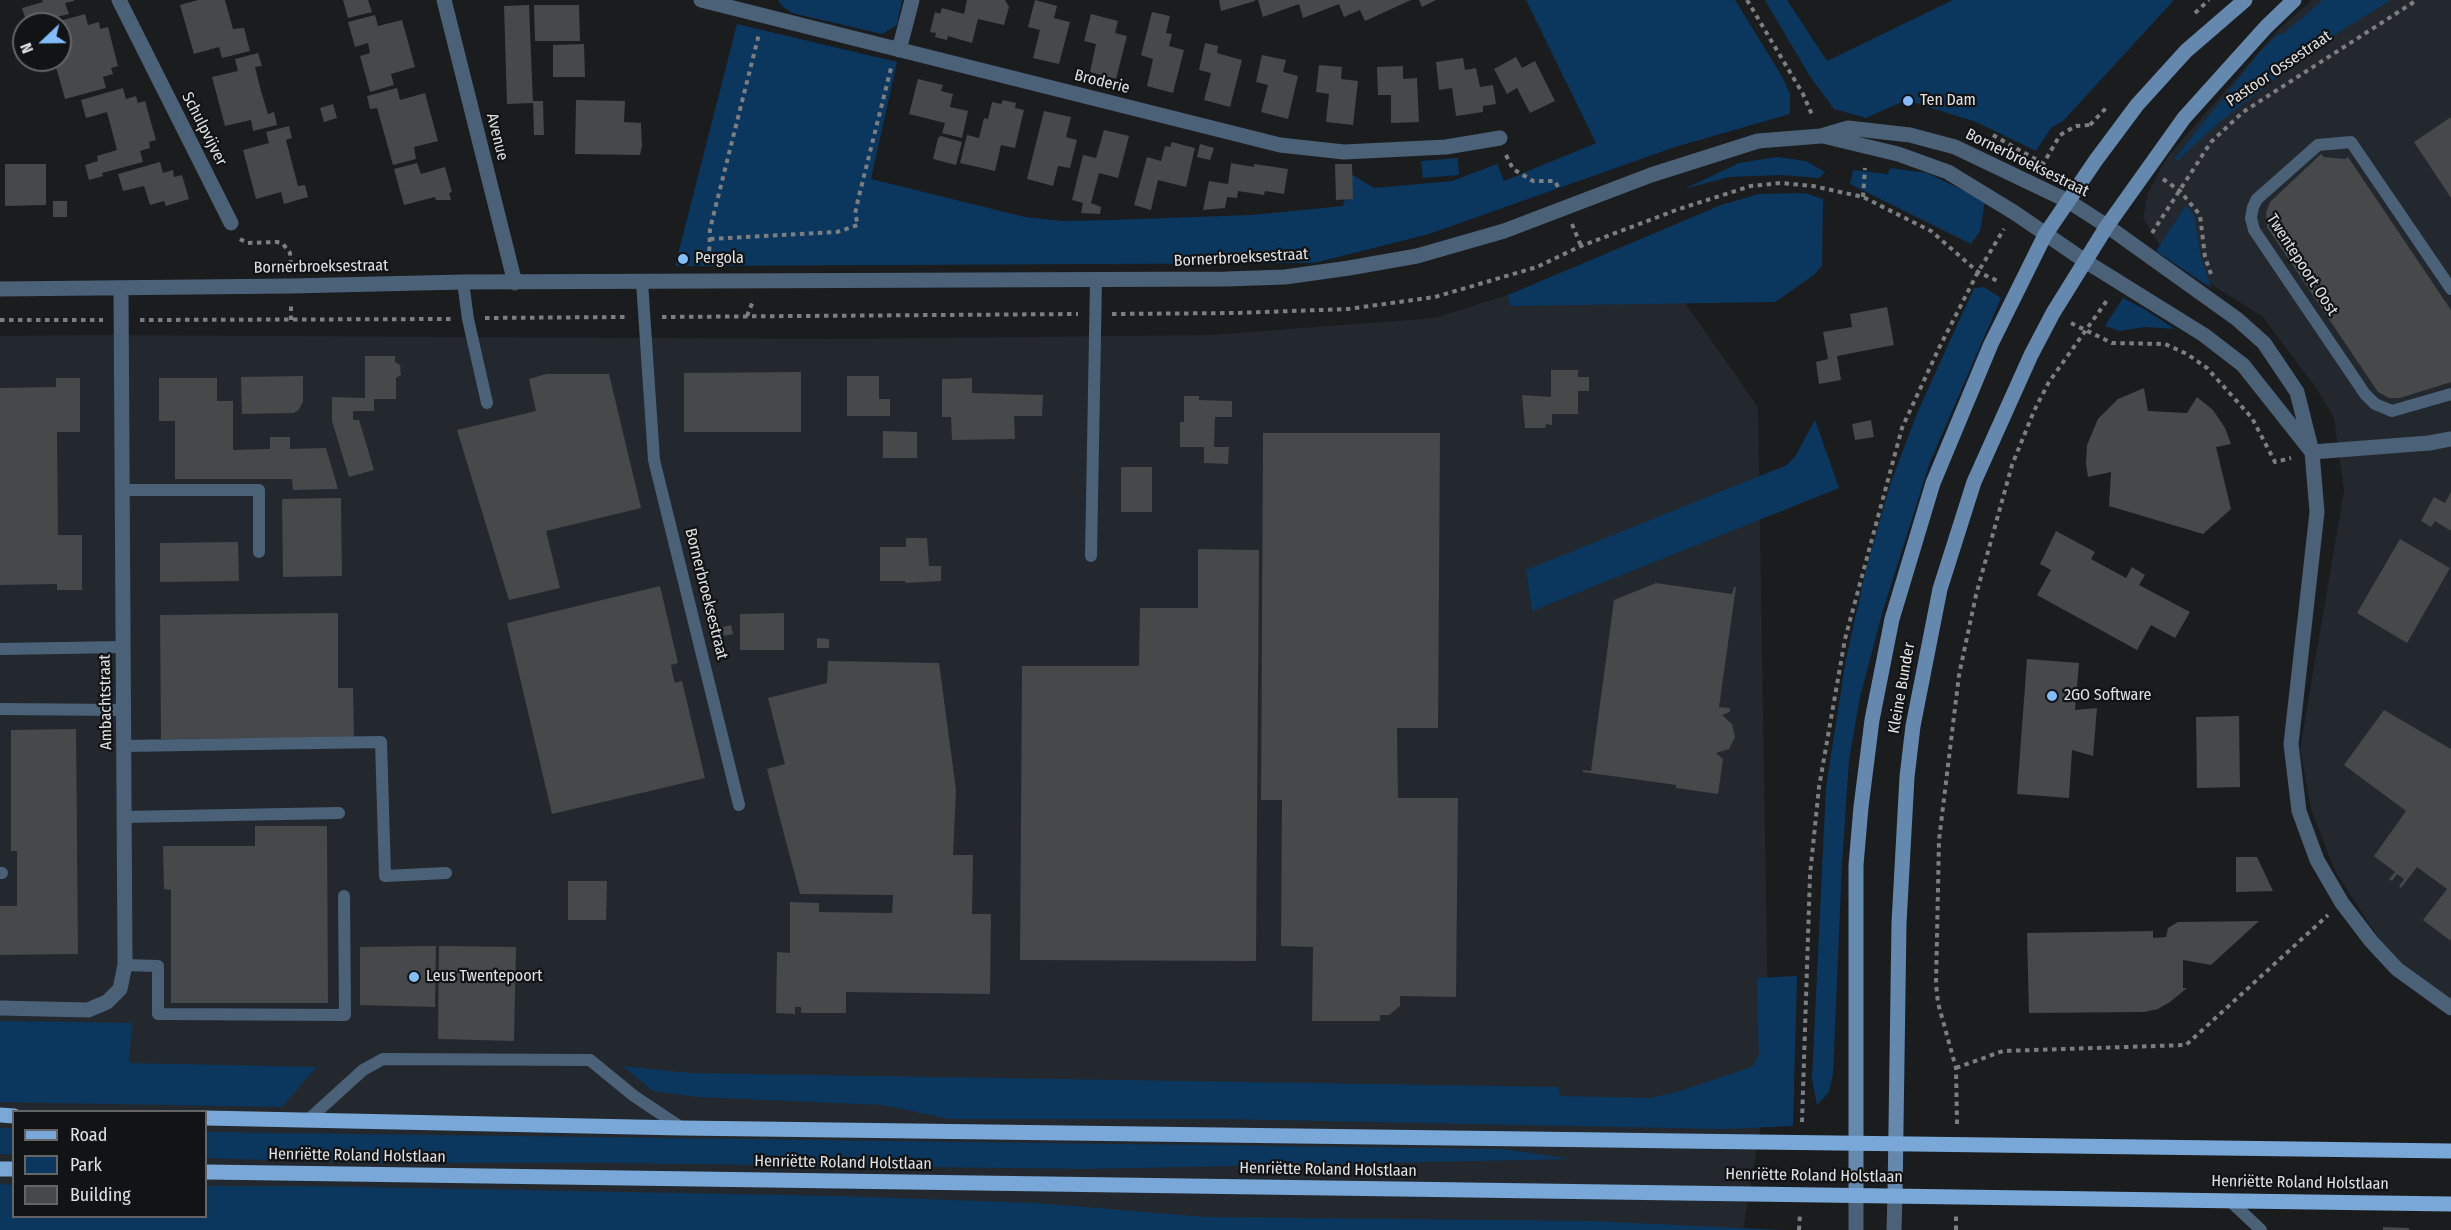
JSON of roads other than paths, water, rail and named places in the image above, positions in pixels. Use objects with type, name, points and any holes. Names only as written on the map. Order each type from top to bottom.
[{"type":"main road","points":[[2068,201],[2137,105],[2186,51],[2245,0]]},
{"type":"main road","name":"Pastoor Ossestraat","points":[[2107,226],[2184,117],[2252,42],[2294,0]]},
{"type":"main road","name":"Kleine Bunder","points":[[1856,1194],[1856,865],[1874,709],[1892,619],[1933,483],[1991,344],[2045,235],[2068,201]]},
{"type":"main road","name":"Kleine Bunder","points":[[1895,1195],[1899,923],[1907,777],[1913,726],[1940,589],[1974,482],[2005,408],[2053,313],[2107,226]]},
{"type":"main road","name":"Henriëtte Roland Holstlaan","points":[[207,1118],[682,1128],[2451,1151]]},
{"type":"main road","name":"Henriëtte Roland Holstlaan","points":[[207,1172],[2451,1204]]},
{"type":"street","name":"Schulpvijver","points":[[119,0],[231,223]]},
{"type":"street","name":"Avenue","points":[[444,0],[515,283]]},
{"type":"street","name":"Broderie","points":[[701,0],[760,10],[897,50],[1280,145],[1356,152],[1446,147],[1500,138]]},
{"type":"street","points":[[897,50],[912,0]]},
{"type":"street","name":"Bornerbroeksestraat","points":[[0,288],[463,282],[1261,278],[1349,268],[1418,256],[1504,231],[1651,175],[1758,141],[1821,136],[1848,128],[1910,135],[1955,147],[2068,201],[2107,226]]},
{"type":"street","name":"Bornerbroeksestraat","points":[[1821,136],[1898,154],[1948,172],[2015,213],[2085,261]]},
{"type":"street","points":[[2107,226],[2237,319],[2264,343],[2296,392],[2312,452],[2317,512],[2291,744],[2299,810],[2318,860],[2342,903],[2371,941],[2397,969],[2451,1008]]},
{"type":"street","points":[[2085,261],[2204,335],[2243,365],[2312,452]]},
{"type":"street","name":"Ambachtstraat","points":[[0,1008],[88,1010],[107,1002],[120,989],[125,965],[121,288]]},
{"type":"street","points":[[2312,452],[2429,443],[2451,439]]},
{"type":"street","points":[[1856,1194],[1856,1230]]},
{"type":"street","points":[[1894,1230],[1895,1195]]},
{"type":"lane","name":"Twentepoort Oost","points":[[2451,289],[2350,142],[2318,145],[2257,199],[2253,207],[2251,218],[2254,230],[2365,394],[2375,404],[2392,411],[2451,394]]},
{"type":"lane","points":[[1092,556],[1096,280]]},
{"type":"lane","points":[[463,282],[468,319],[487,403]]},
{"type":"lane","name":"Bornerbroeksestraat","points":[[642,282],[654,460],[739,805]]},
{"type":"lane","points":[[122,490],[259,490],[259,552]]},
{"type":"lane","points":[[0,649],[123,647]]},
{"type":"lane","points":[[0,710],[123,710]]},
{"type":"lane","points":[[124,746],[381,742],[385,876],[446,873]]},
{"type":"lane","points":[[124,817],[339,813]]},
{"type":"lane","points":[[125,965],[158,966],[158,1014],[345,1015],[344,896]]},
{"type":"lane","points":[[308,1120],[363,1070],[383,1059],[590,1060],[634,1096],[682,1128]]},
{"type":"lane","points":[[2229,1200],[2261,1230]]},
{"type":"place","name":"Ten Dam","points":[[1908,101]]},
{"type":"place","name":"Pergola","points":[[683,259]]},
{"type":"place","name":"2GO Software","points":[[2052,696]]},
{"type":"place","name":"Leus Twentepoort","points":[[414,977]]}]
